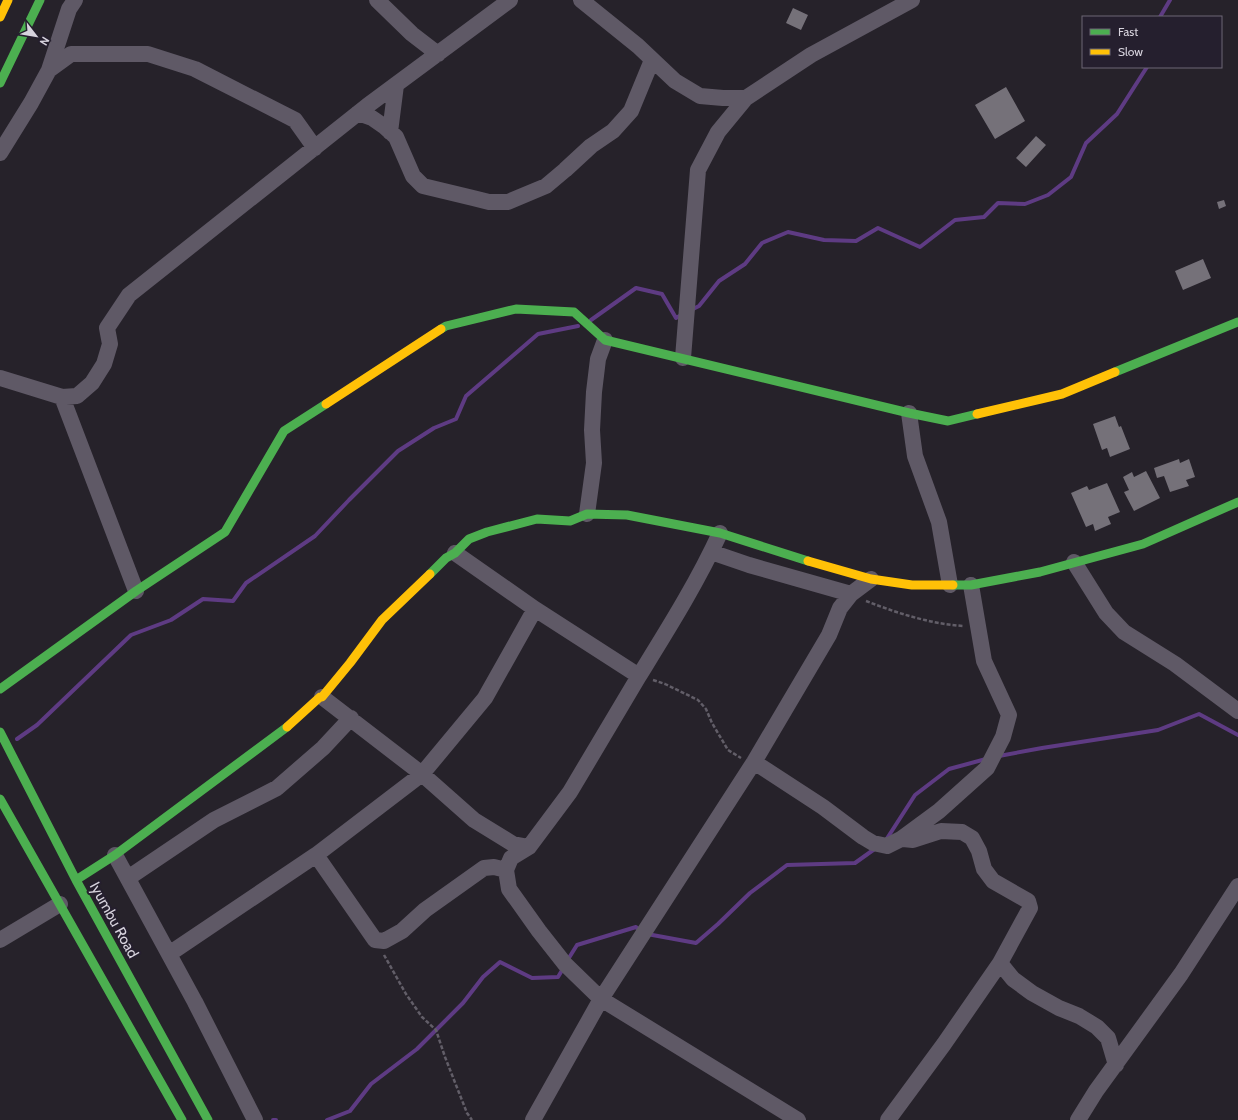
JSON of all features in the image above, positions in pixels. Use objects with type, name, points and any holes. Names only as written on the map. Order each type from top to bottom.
[{"type":"street","points":[[0,17],[8,0]]},
{"type":"street","points":[[0,83],[40,0]]},
{"type":"street","points":[[0,153],[49,70],[69,9],[75,0]]},
{"type":"street","points":[[377,0],[412,34],[438,54]]},
{"type":"street","points":[[0,378],[62,397],[77,396],[92,383],[104,364],[110,344],[107,328],[129,295],[358,113],[510,0]]},
{"type":"street","points":[[581,0],[638,46],[675,81],[700,96],[746,98]]},
{"type":"street","points":[[682,358],[698,170],[718,132],[746,98],[811,55],[912,0]]},
{"type":"street","points":[[59,38],[71,54]]},
{"type":"street","points":[[49,70],[71,54],[148,54],[195,69],[295,120],[315,148]]},
{"type":"street","points":[[358,113],[372,118],[396,137],[413,176],[423,186],[489,202],[508,202],[546,186],[591,146],[613,131],[631,111],[652,60]]},
{"type":"street","points":[[390,132],[396,84]]},
{"type":"street","points":[[0,689],[136,591],[225,532],[284,431],[446,326],[516,310],[574,312],[605,340],[948,421],[1062,394],[1238,322]]},
{"type":"street","points":[[587,514],[594,463],[592,430],[594,392],[598,359],[605,340]]},
{"type":"street","points":[[62,397],[136,591]]},
{"type":"street","points":[[909,413],[915,456],[939,522],[950,586]]},
{"type":"street","points":[[76,880],[115,855],[285,729],[320,697],[322,697],[382,620],[446,558],[455,553],[469,539],[487,532],[537,519],[570,521],[587,514],[626,515],[720,533],[790,556],[871,579],[912,585],[950,586],[970,585],[1040,572],[1143,544],[1238,502]]},
{"type":"street","points":[[720,533],[682,606],[570,792],[529,847],[511,858],[506,870],[508,888],[565,964],[601,999],[798,1120]]},
{"type":"street","points":[[711,552],[749,565],[851,594]]},
{"type":"street","points":[[455,553],[535,609],[639,676]]},
{"type":"street","points":[[1074,562],[1106,614],[1124,632],[1175,664],[1238,711]]},
{"type":"street","points":[[533,1120],[601,999],[754,762],[828,635],[840,608],[851,594],[871,579]]},
{"type":"street","points":[[754,762],[823,807],[862,837],[873,843],[887,846],[901,839],[940,811],[987,768],[1003,737],[1008,715],[984,661],[970,585]]},
{"type":"street","points":[[169,954],[316,855],[422,774],[485,698],[535,609]]},
{"type":"street","points":[[322,697],[422,774],[474,820],[513,844],[529,847]]},
{"type":"street","points":[[128,878],[214,820],[277,788],[323,748],[351,718]]},
{"type":"street","name":"Iyumbu Road","points":[[0,732],[76,880],[208,1120]]},
{"type":"street","points":[[0,799],[182,1120]]},
{"type":"street","points":[[895,1118],[1000,963],[1030,908],[1028,901],[994,881],[984,869],[979,851],[972,838],[962,832],[941,831],[913,840],[901,839]]},
{"type":"street","points":[[115,855],[195,1002],[255,1120]]},
{"type":"street","points":[[316,855],[375,940],[384,941],[402,932],[425,910],[484,868],[494,867],[506,870]]},
{"type":"street","points":[[1078,1120],[1096,1092],[1181,974],[1238,886]]},
{"type":"street","points":[[0,940],[60,904]]},
{"type":"street","points":[[1000,963],[1013,979],[1032,993],[1059,1008],[1079,1016],[1097,1027],[1108,1038],[1116,1065]]},
{"type":"path","points":[[851,594],[886,608],[936,623],[978,627]]},
{"type":"path","points":[[639,676],[665,684],[698,700],[706,708],[712,723],[728,750],[741,758],[754,762]]},
{"type":"path","points":[[375,940],[406,994],[422,1017],[436,1030],[467,1113],[472,1120]]},
{"type":"building","points":[[793,8],[808,15],[801,30],[786,23]]},
{"type":"building","points":[[1006,87],[1025,121],[995,139],[975,105]]},
{"type":"building","points":[[1036,136],[1046,145],[1026,167],[1016,158]]},
{"type":"building","points":[[1224,200],[1226,206],[1219,209],[1217,202]]},
{"type":"building","points":[[1203,259],[1211,278],[1183,290],[1175,271]]},
{"type":"building","points":[[1115,416],[1119,427],[1121,426],[1130,449],[1110,457],[1107,448],[1102,450],[1093,424]]},
{"type":"building","points":[[1179,459],[1180,463],[1189,459],[1195,477],[1186,480],[1189,486],[1170,492],[1164,476],[1157,478],[1154,468]]},
{"type":"building","points":[[1146,471],[1160,498],[1134,511],[1124,492],[1129,490],[1123,477],[1132,472],[1134,477]]},
{"type":"building","points":[[1107,483],[1120,512],[1108,517],[1111,524],[1095,531],[1093,524],[1086,527],[1071,493],[1087,486],[1089,490]]},
{"type":"waterway","points":[[1161,16],[1170,0]]},
{"type":"waterway","points":[[691,310],[699,306],[719,281],[745,264],[762,243],[788,232],[824,240],[856,241],[878,228],[920,247],[955,220],[984,217],[998,203],[1025,204],[1048,195],[1071,177],[1086,143],[1117,114],[1146,68]]},
{"type":"waterway","points":[[591,320],[636,288],[662,294],[676,318],[683,314]]},
{"type":"waterway","points":[[17,739],[37,725],[131,635],[171,620],[203,599],[233,601],[246,583],[315,536],[398,451],[434,428],[456,419],[466,396],[538,334],[578,326]]},
{"type":"waterway","points":[[999,756],[1158,730],[1199,714],[1238,735]]},
{"type":"waterway","points":[[886,840],[915,795],[949,769],[986,759]]},
{"type":"waterway","points":[[647,934],[696,943],[750,893],[787,865],[855,863],[876,848]]},
{"type":"waterway","points":[[567,961],[577,945],[636,927],[641,931]]},
{"type":"waterway","points":[[327,1120],[350,1111],[371,1084],[417,1049],[463,1003],[483,977],[500,962],[532,978],[558,977],[564,967]]},
{"type":"traffic: fast","points":[[0,83],[40,0]]},
{"type":"traffic: fast","points":[[441,329],[446,326],[516,309],[574,312],[605,340],[948,421],[977,414]]},
{"type":"traffic: fast","points":[[1115,372],[1238,322]]},
{"type":"traffic: fast","points":[[0,689],[136,591],[225,532],[284,431],[326,404]]},
{"type":"traffic: fast","points":[[953,585],[971,585],[1040,572],[1143,544],[1238,502]]},
{"type":"traffic: fast","points":[[430,574],[446,558],[455,553],[469,539],[487,532],[537,519],[570,521],[587,514],[627,515],[720,533],[808,561]]},
{"type":"traffic: fast","points":[[76,880],[115,855],[287,727]]},
{"type":"traffic: fast","points":[[0,732],[76,880],[208,1120]]},
{"type":"traffic: fast","points":[[0,799],[182,1120]]},
{"type":"traffic: slow","points":[[0,17],[8,0]]},
{"type":"traffic: slow","points":[[326,404],[441,329]]},
{"type":"traffic: slow","points":[[977,414],[1062,394],[1115,372]]},
{"type":"traffic: slow","points":[[808,561],[871,579],[912,585],[953,585]]},
{"type":"traffic: slow","points":[[287,727],[320,697],[322,697],[382,620],[430,574]]}]
